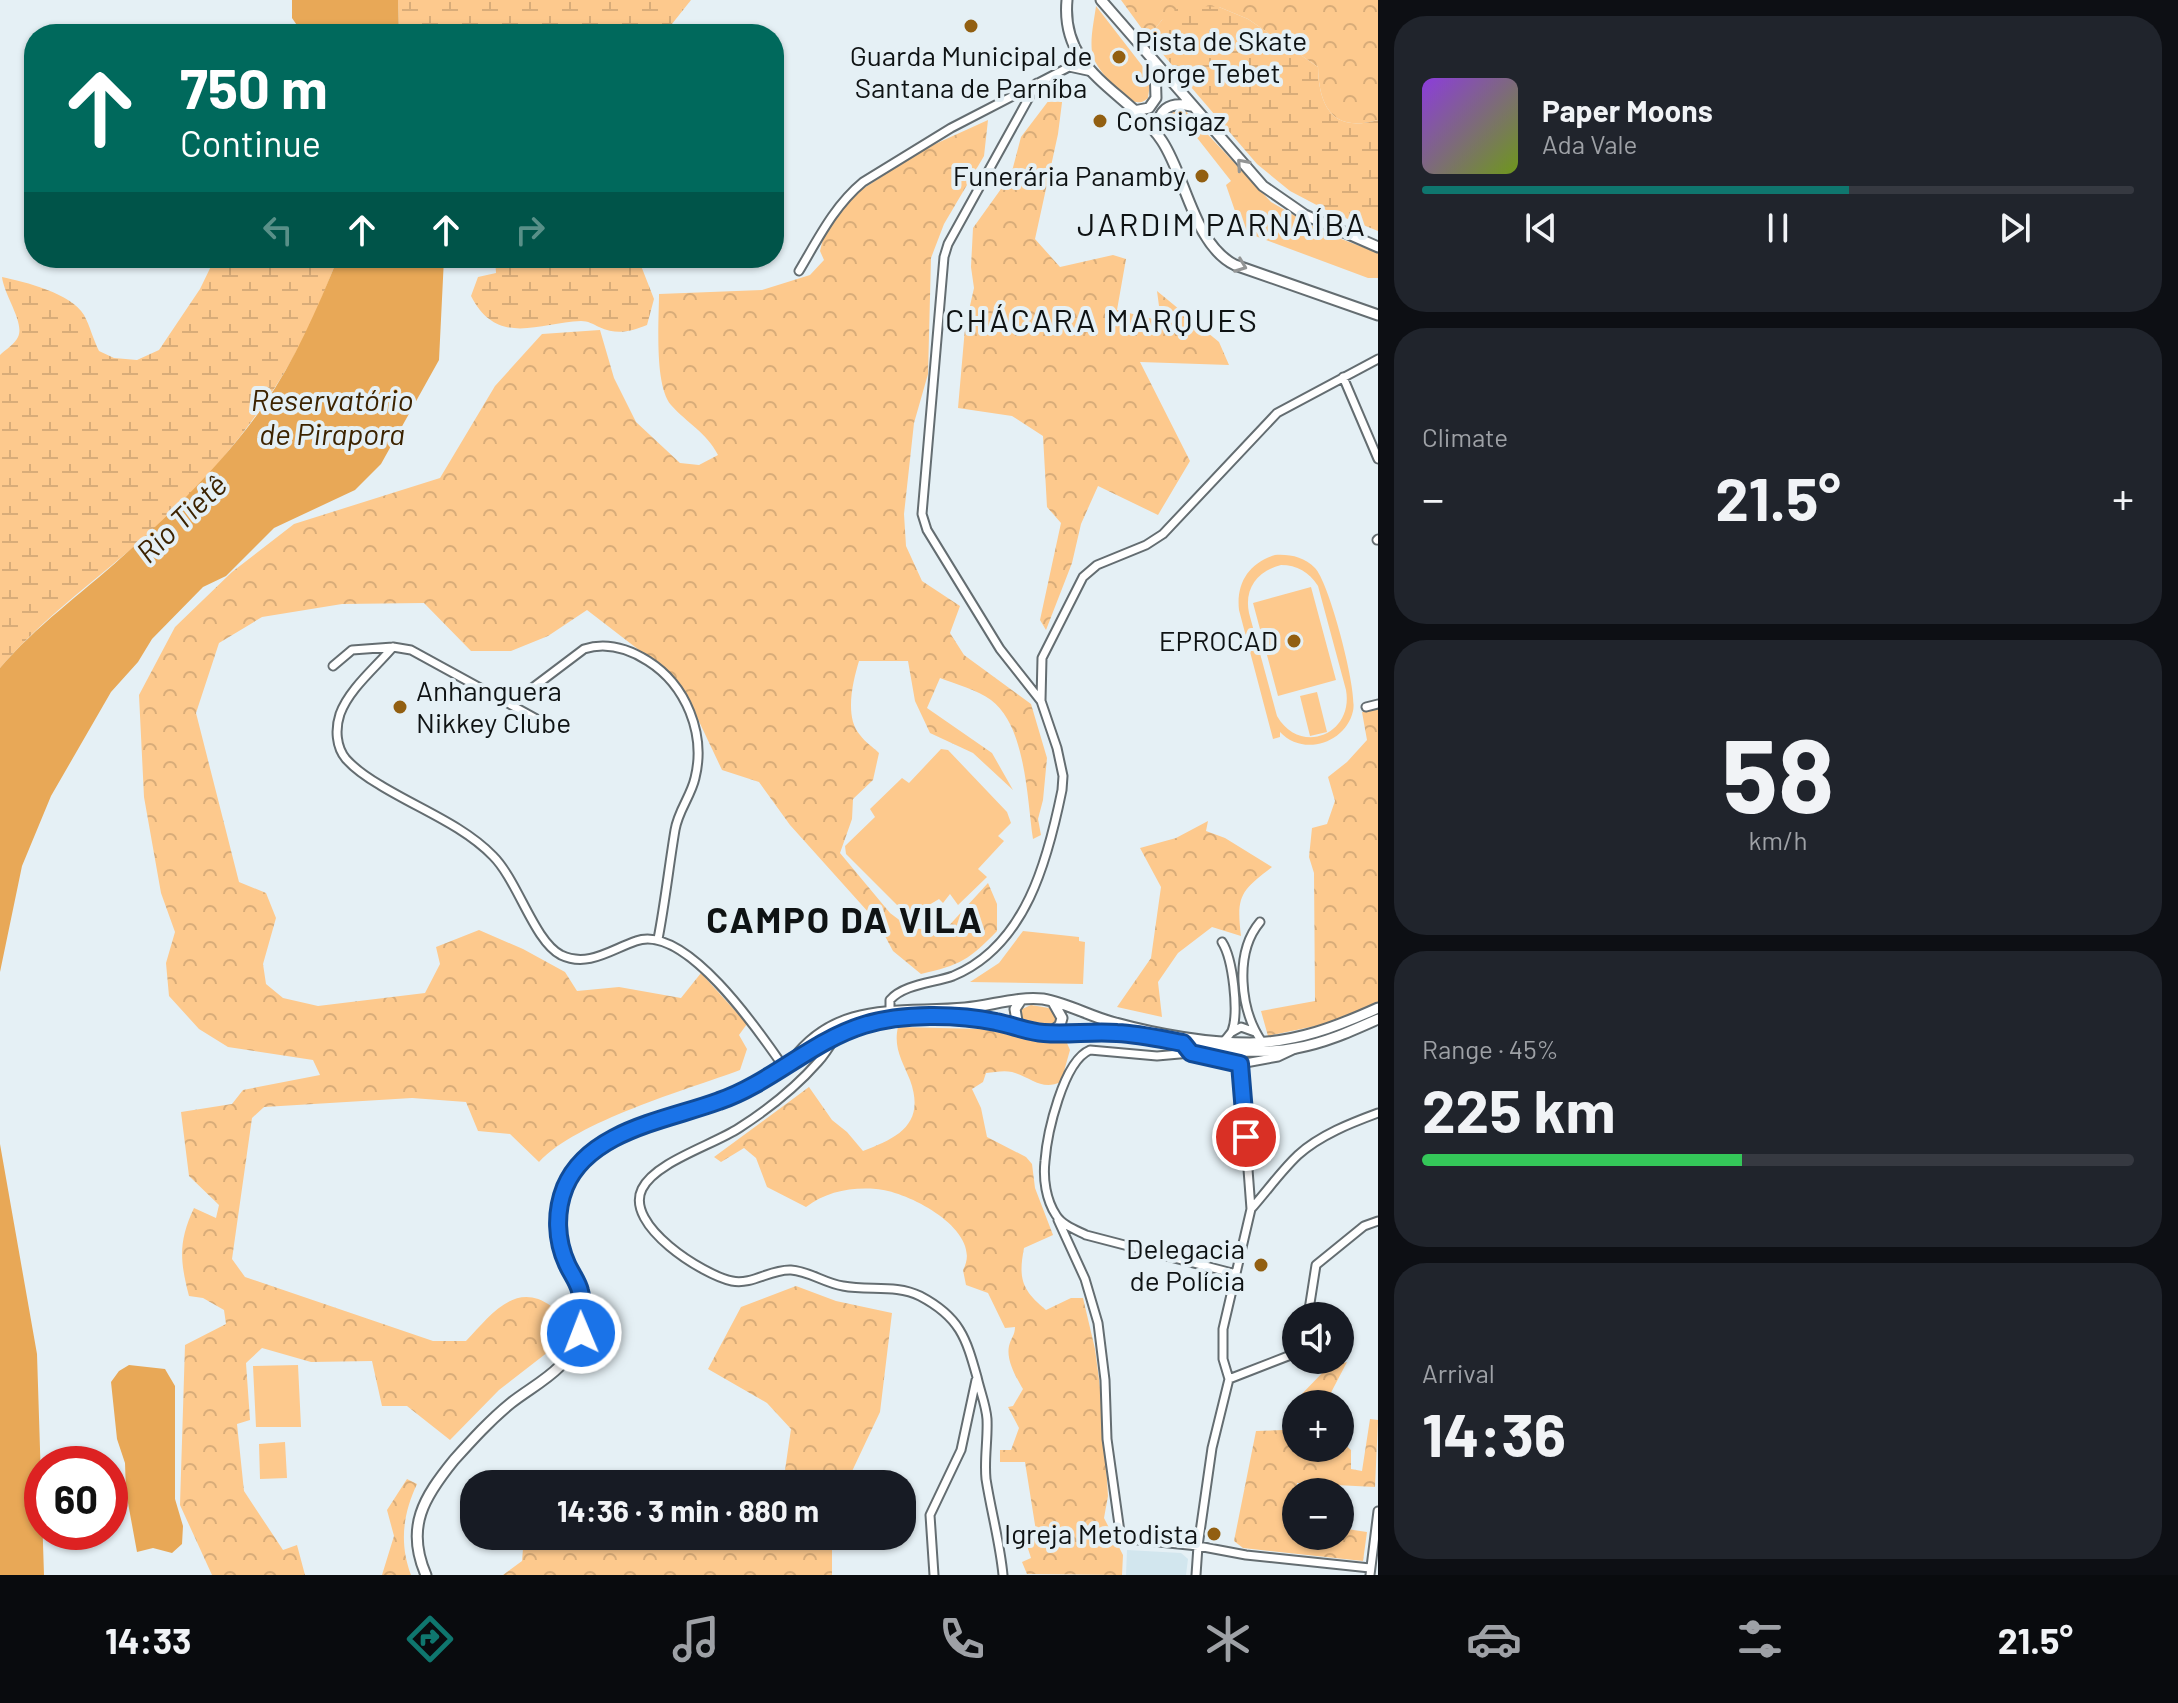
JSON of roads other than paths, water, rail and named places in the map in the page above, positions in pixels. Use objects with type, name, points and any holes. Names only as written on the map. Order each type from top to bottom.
[{"type":"main road","points":[[1067,0],[1067,26],[1076,48],[1092,72],[1156,133],[1174,163],[1206,235],[1220,255],[1235,265],[1378,315]]},
{"type":"main road","points":[[1101,0],[1254,178],[1283,201],[1327,226],[1378,247]]},
{"type":"main road","points":[[1134,111],[1149,108],[1156,98],[1155,65]]},
{"type":"main road","points":[[1156,133],[1158,119],[1164,109],[1173,104],[1191,106]]},
{"type":"main road","points":[[787,1068],[805,1044],[846,1020],[1021,1000],[1045,999],[1128,1026],[1224,1041],[1262,1042],[1311,1035],[1378,1008]]},
{"type":"main road","points":[[1018,1027],[1015,1009],[1021,1000]]},
{"type":"main road","points":[[1050,1033],[1060,1025],[1062,1018],[1053,1002]]},
{"type":"main road","points":[[426,1575],[417,1544],[418,1521],[427,1496],[471,1440],[512,1402],[568,1358],[581,1333],[583,1308],[580,1288],[558,1242],[558,1213],[570,1177],[584,1161],[625,1133],[753,1088],[836,1036],[896,1014],[952,1017],[1050,1033],[1113,1032],[1249,1051],[1298,1048],[1333,1039],[1378,1019]]},
{"type":"street","points":[[799,271],[826,225],[852,191],[863,182],[942,133],[1069,67],[1076,58],[1076,48]]},
{"type":"street","points":[[1069,67],[1092,72]]},
{"type":"street","points":[[896,1014],[890,1000],[904,990],[955,975],[1001,944],[1025,907],[1044,858],[1062,790],[1063,776],[1057,748],[1041,701],[1000,649],[927,530],[922,514],[944,257],[948,244],[1037,83]]},
{"type":"street","points":[[1041,701],[1042,658],[1077,586],[1090,569],[1146,545],[1163,534],[1263,426],[1302,398],[1378,359]]},
{"type":"street","points":[[1343,377],[1378,459]]},
{"type":"street","points":[[1368,431],[1378,426]]},
{"type":"street","points":[[507,702],[527,692],[584,649],[594,646],[615,647],[637,654],[658,667],[675,684],[694,722],[698,761],[695,778],[675,828],[658,939]]},
{"type":"street","points":[[333,666],[352,650],[393,647],[419,653],[544,723]]},
{"type":"street","points":[[393,647],[348,699],[341,712],[337,740],[347,760],[377,783],[487,850],[505,869],[542,936],[556,952],[565,957],[597,958],[638,940],[658,939],[678,949],[714,978],[746,1013],[787,1068]]},
{"type":"street","points":[[1366,707],[1378,704]]},
{"type":"street","points":[[1260,922],[1245,947],[1246,1004],[1255,1032],[1262,1042]]},
{"type":"street","points":[[1222,942],[1232,968],[1232,1032]]},
{"type":"street","points":[[846,1020],[818,1062],[735,1131],[659,1170],[646,1182],[640,1201],[646,1219],[668,1246],[694,1266],[725,1279],[744,1282],[794,1270],[843,1286],[897,1289],[921,1297],[944,1313],[964,1335],[987,1414],[986,1476],[1003,1575]]},
{"type":"street","points":[[1224,1041],[1241,1027],[1255,1032]]},
{"type":"street","points":[[1183,1043],[1191,1053]]},
{"type":"street","points":[[1298,1048],[1278,1057],[1240,1064],[1191,1053],[1165,1056],[1102,1050],[1084,1053],[1064,1084],[1049,1136],[1044,1163],[1049,1200],[1085,1279],[1098,1323],[1105,1380],[1107,1439],[1120,1532],[1129,1539],[1198,1546],[1370,1572],[1378,1511]]},
{"type":"street","points":[[1196,1575],[1212,1448],[1229,1379],[1223,1359],[1223,1329],[1251,1209],[1240,1064]]},
{"type":"street","points":[[1251,1209],[1310,1145],[1378,1113]]},
{"type":"street","points":[[1057,1218],[1086,1235],[1236,1274]]},
{"type":"street","points":[[1310,1302],[1316,1265],[1364,1226],[1378,1221]]},
{"type":"street","points":[[1229,1379],[1282,1358]]},
{"type":"street","points":[[934,1575],[930,1515],[961,1450],[977,1378]]},
{"type":"water","points":[[292,0],[398,0],[399,24],[296,24],[292,18]]},
{"type":"water","name":"Reservatório de Pirapora","points":[[334,268],[444,268],[439,360],[381,464],[355,490],[274,528],[226,576],[203,587],[152,639],[138,662],[111,692],[51,796],[22,866],[0,972],[0,668],[44,624],[160,522],[233,446],[286,370]]},
{"type":"water","points":[[0,1144],[37,1354],[40,1446],[24,1446],[24,1550],[43,1550],[44,1575],[0,1575]]},
{"type":"water","points":[[129,1365],[165,1369],[175,1386],[175,1499],[183,1526],[182,1544],[172,1553],[153,1548],[137,1552],[128,1503],[128,1446],[119,1446],[117,1439],[111,1382],[119,1371]]},
{"type":"place","name":"Guarda Municipal de Santana de Parníba","points":[[971,26]]},
{"type":"place","name":"Pista de Skate Jorge Tebet","points":[[1119,57]]},
{"type":"place","name":"Consigaz","points":[[1100,121]]},
{"type":"place","name":"Funerária Panamby","points":[[1202,176]]},
{"type":"place","name":"EPROCAD","points":[[1294,641]]},
{"type":"place","name":"Anhanguera Nikkey Clube","points":[[400,707]]},
{"type":"place","name":"Delegacia de Polícia","points":[[1261,1265]]},
{"type":"place","name":"Igreja Metodista","points":[[1214,1534]]},
{"type":"district","name":"JARDIM PARNAÍBA","points":[[1222,225]]},
{"type":"district","name":"CHÁCARA MARQUES","points":[[1102,321]]},
{"type":"district","name":"CAMPO DA VILA","points":[[845,920]]},
{"type":"water label","name":"Rio Tietê","points":[[182,519]]}]
